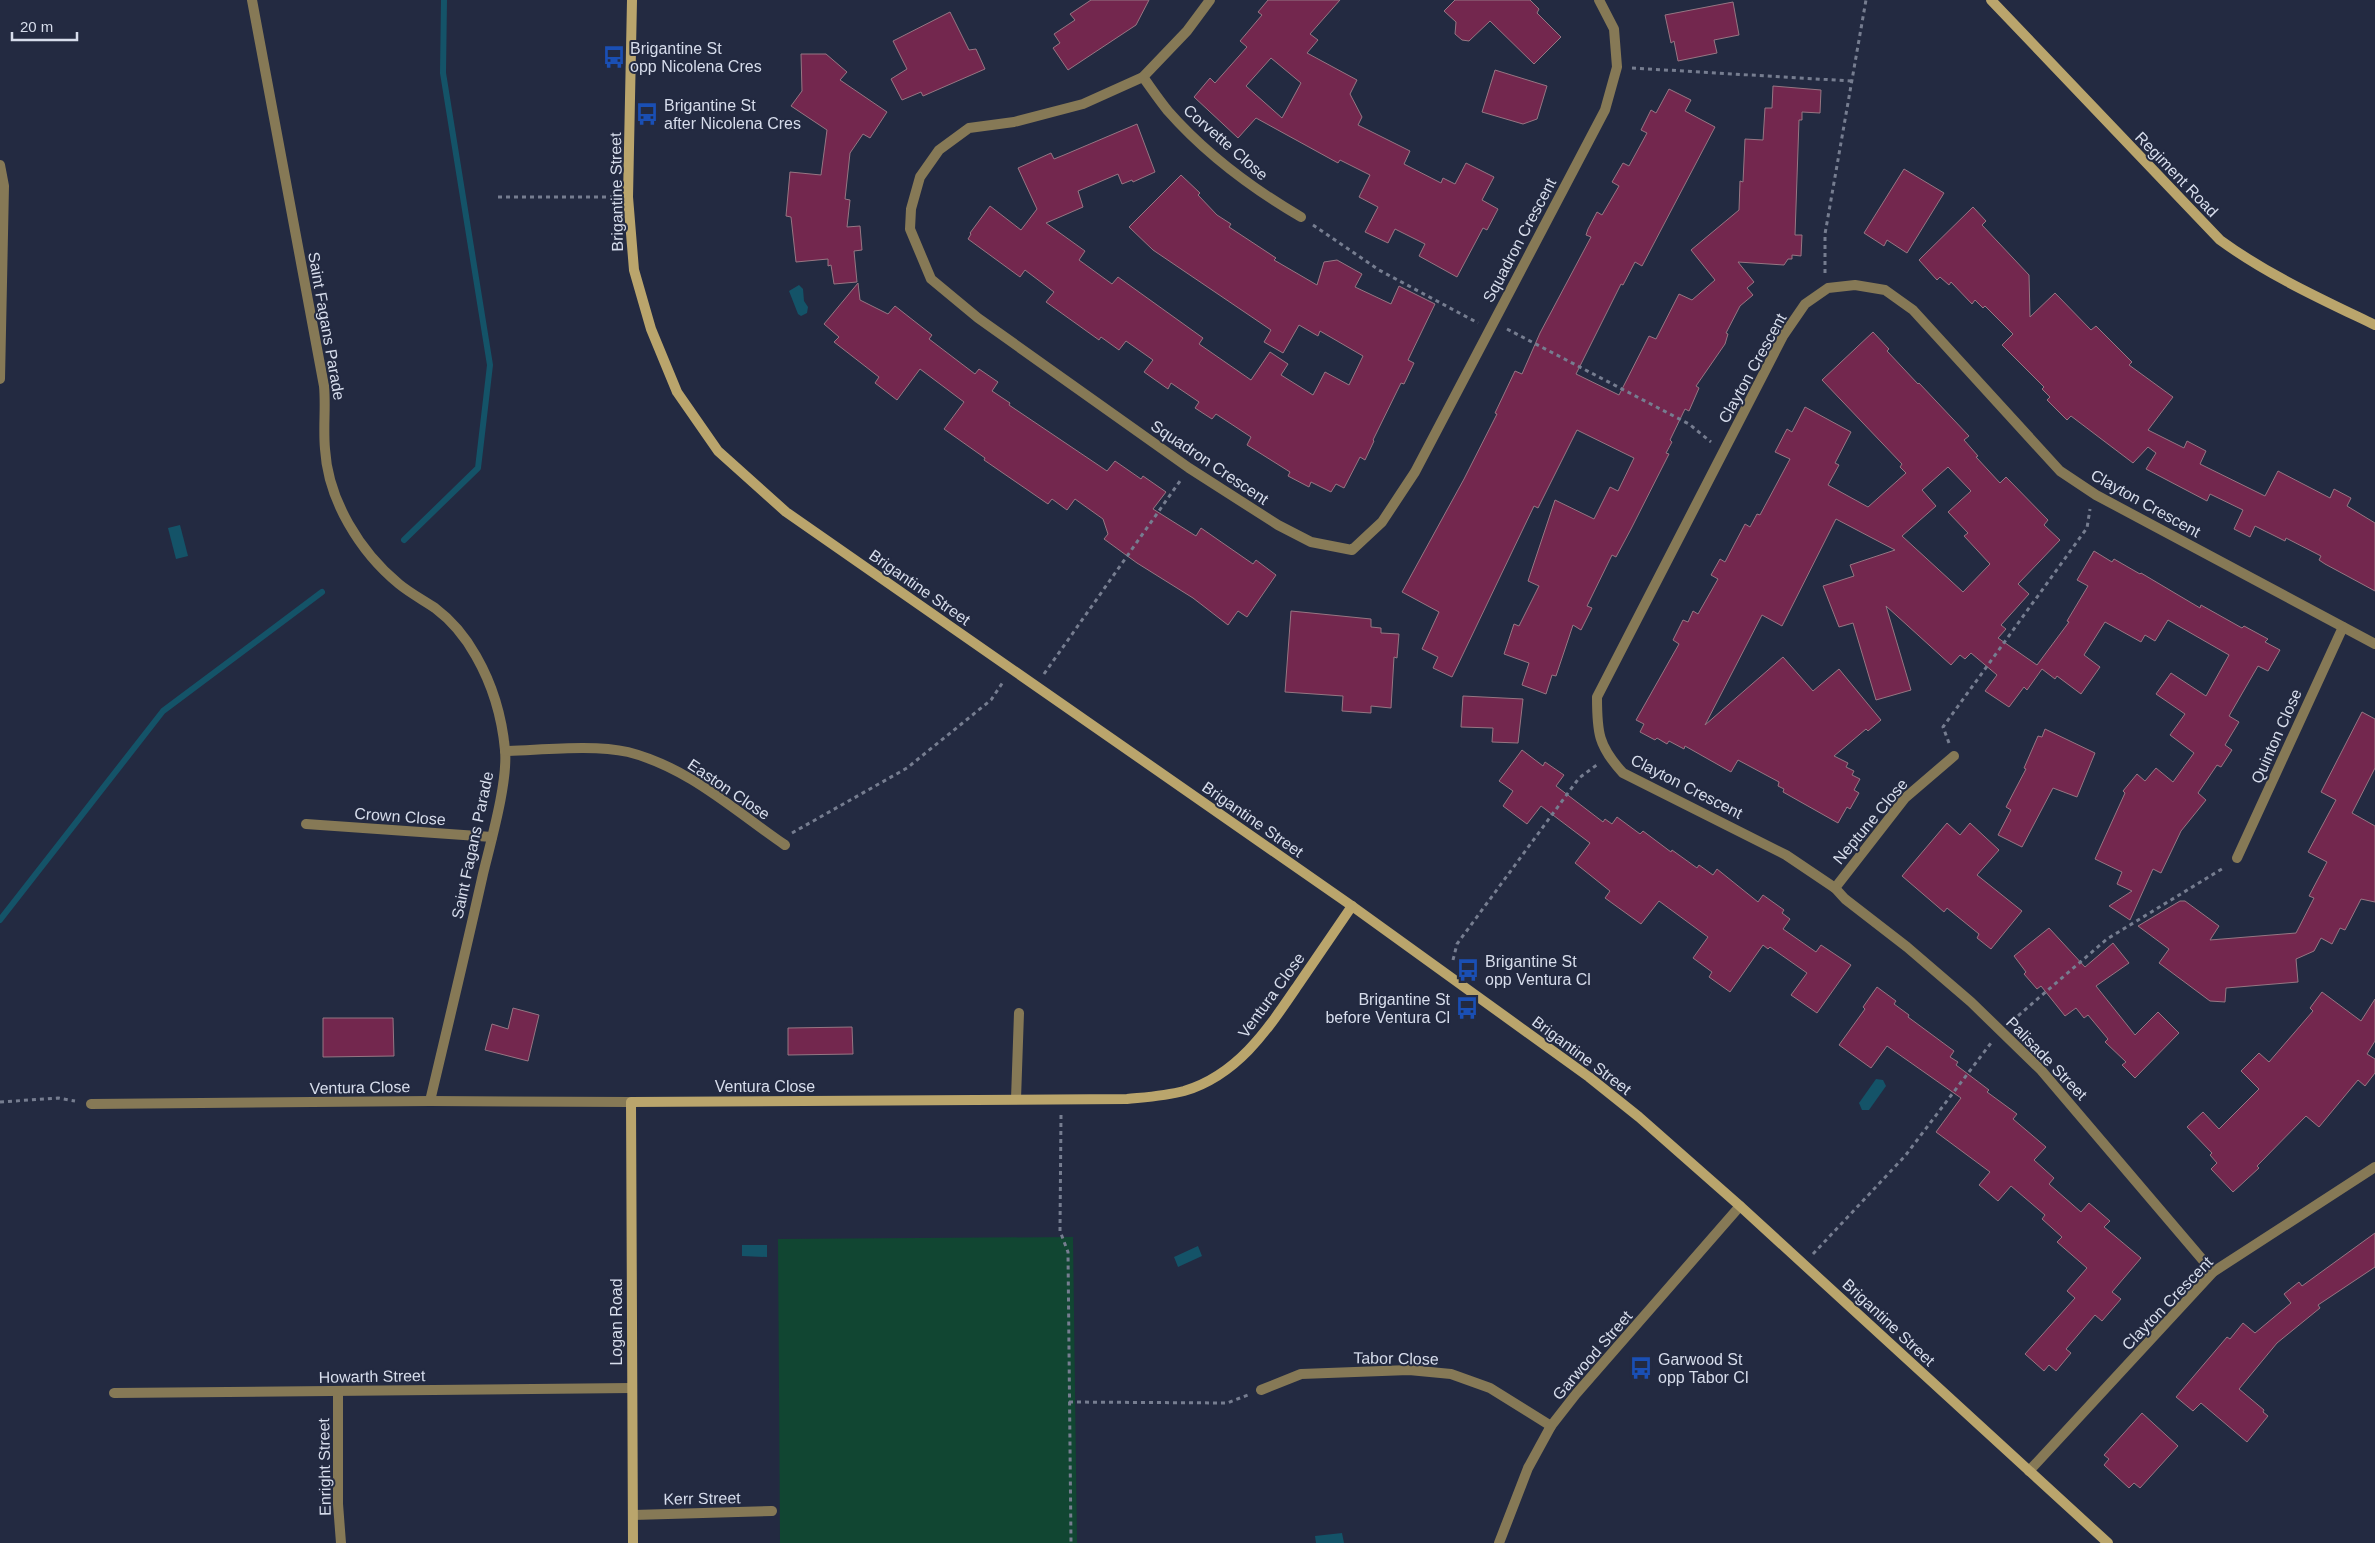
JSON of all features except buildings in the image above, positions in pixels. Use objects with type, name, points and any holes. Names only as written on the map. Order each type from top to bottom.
[{"type":"street","name":"Saint Fagans Parade","points":[[252,0],[324,386],[326,404],[324,450],[333,488],[349,525],[363,546],[399,584],[436,609],[452,623],[476,655],[494,695],[505,751],[502,784],[492,837],[430,1101]]},
{"type":"street","name":"Brigantine Street","points":[[632,0],[628,198],[634,270],[651,328],[677,392],[718,450],[786,512],[1450,975],[1639,1117],[1740,1206],[2108,1543]]},
{"type":"street","name":"Squadron Crescent","points":[[1210,0],[1187,31],[1143,77],[1083,104],[1014,122],[969,128],[938,150],[920,177],[912,209],[910,229],[931,279],[978,318],[1189,468],[1278,525],[1311,542],[1352,550],[1382,522],[1415,472],[1492,321],[1605,110],[1617,67],[1614,29],[1599,0]]},
{"type":"street","name":"Regiment Road","points":[[1991,0],[2220,240],[2248,260],[2307,293],[2375,325]]},
{"type":"street","name":"Corvette Close","points":[[1143,77],[1169,111],[1214,155],[1270,199],[1301,217]]},
{"type":"street","points":[[0,165],[4,186],[0,379]]},
{"type":"street","name":"Clayton Crescent","points":[[1835,888],[1770,845],[1623,773],[1607,756],[1597,728],[1597,697],[1783,336],[1805,304],[1828,288],[1856,285],[1885,290],[1913,310],[2060,471],[2096,495],[2375,644]]},
{"type":"street","name":"Quinton Close","points":[[2237,858],[2343,626]]},
{"type":"street","name":"Easton Close","points":[[505,751],[603,749],[627,752],[649,759],[694,781],[782,843]]},
{"type":"street","name":"Neptune Close","points":[[1835,888],[1905,798],[1954,756]]},
{"type":"street","name":"Crown Close","points":[[306,824],[492,837]]},
{"type":"street","name":"Palisade Street","points":[[1835,888],[1845,899],[1907,947],[1971,1002],[2041,1070],[2213,1272]]},
{"type":"street","name":"Ventura Close","points":[[90,1104],[1061,1099],[1161,1096],[1185,1090],[1208,1081],[1230,1067],[1249,1051],[1269,1028],[1352,906]]},
{"type":"street","points":[[1016,1099],[1019,1014]]},
{"type":"street","name":"Logan Road","points":[[631,1102],[633,1543]]},
{"type":"street","name":"Clayton Crescent","points":[[2028,1471],[2213,1272],[2375,1167]]},
{"type":"street","name":"Garwood Street","points":[[1499,1543],[1528,1468],[1551,1426],[1576,1394],[1740,1206]]},
{"type":"street","name":"Tabor Close","points":[[1260,1390],[1301,1374],[1409,1370],[1451,1374],[1490,1388],[1551,1426]]},
{"type":"street","name":"Howarth Street","points":[[114,1393],[631,1388]]},
{"type":"street","name":"Enright Street","points":[[338,1391],[338,1504],[341,1543]]},
{"type":"street","name":"Kerr Street","points":[[633,1515],[772,1512]]},
{"type":"path","points":[[1828,288],[1825,276],[1826,234],[1866,0]]},
{"type":"path","points":[[1617,67],[1851,80]]},
{"type":"path","points":[[498,197],[628,198]]},
{"type":"path","points":[[1301,217],[1380,270],[1476,323],[1492,321],[1689,424],[1723,452]]},
{"type":"path","points":[[1036,685],[1189,468]]},
{"type":"path","points":[[1954,756],[1943,727],[2087,528],[2090,510],[2096,495]]},
{"type":"path","points":[[782,843],[907,768],[991,700],[1012,668]]},
{"type":"path","points":[[1450,975],[1457,944],[1578,778],[1607,756]]},
{"type":"path","points":[[0,1102],[58,1098],[90,1104]]},
{"type":"path","points":[[1061,1099],[1060,1231],[1068,1252],[1071,1543]]},
{"type":"path","points":[[1069,1402],[1227,1403],[1260,1390]]},
{"type":"green space","points":[[1073,1237],[1077,1543],[780,1543],[778,1239]]},
{"type":"water","points":[[799,285],[803,289],[804,301],[808,307],[807,313],[801,316],[798,314],[789,291]]},
{"type":"water","points":[[180,525],[188,556],[176,559],[168,528]]},
{"type":"water","points":[[1876,1079],[1883,1080],[1886,1086],[1869,1110],[1862,1110],[1859,1103]]},
{"type":"water","points":[[742,1245],[767,1245],[767,1257],[742,1256]]},
{"type":"water","points":[[1198,1246],[1202,1256],[1178,1267],[1174,1257]]},
{"type":"water","points":[[1342,1533],[1344,1543],[1316,1543],[1315,1536]]},
{"type":"waterway","points":[[404,540],[478,468],[490,365],[443,73],[444,0]]},
{"type":"waterway","points":[[0,920],[163,711],[322,592]]},
{"type":"place","name":"Brigantine St opp Nicolena Cres","points":[[614,57]]},
{"type":"place","name":"Brigantine St after Nicolena Cres","points":[[647,114]]},
{"type":"place","name":"Brigantine St opp Ventura Cl","points":[[1468,970]]},
{"type":"place","name":"Brigantine St before Ventura Cl","points":[[1467,1008]]},
{"type":"place","name":"Garwood St opp Tabor Cl","points":[[1641,1368]]}]
